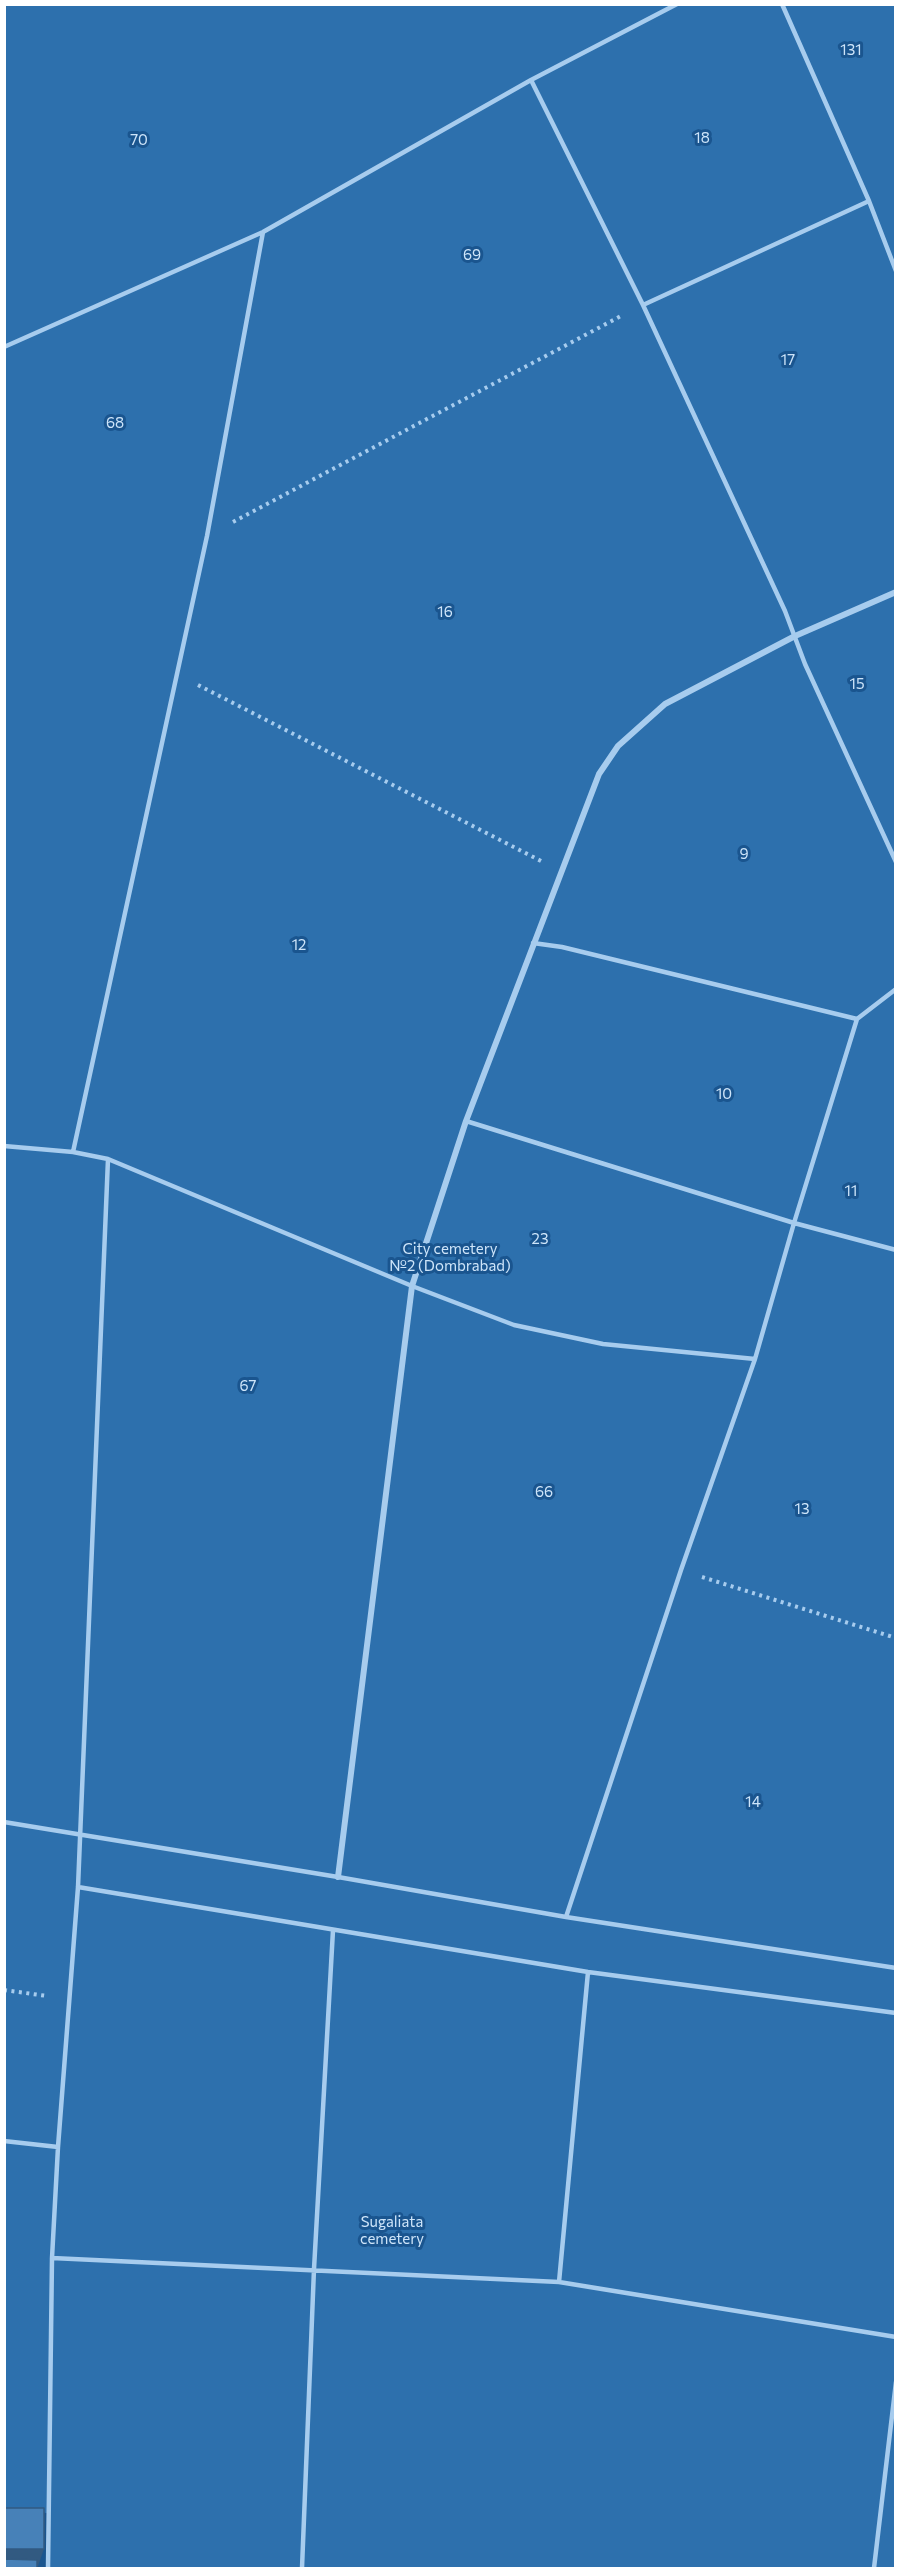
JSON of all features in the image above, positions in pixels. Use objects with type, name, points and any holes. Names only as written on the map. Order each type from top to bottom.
[{"type":"street","points":[[339,1877],[412,1286],[466,1121],[599,774],[618,746],[665,704],[795,636],[896,592]]},
{"type":"lane","points":[[4,347],[263,232],[531,80],[677,4]]},
{"type":"lane","points":[[782,4],[869,201],[896,271]]},
{"type":"lane","points":[[531,80],[643,305],[896,862]]},
{"type":"lane","points":[[643,305],[869,201]]},
{"type":"lane","points":[[73,1152],[207,536],[263,232]]},
{"type":"lane","points":[[533,943],[562,947],[857,1019]]},
{"type":"lane","points":[[566,1917],[681,1570],[755,1359],[857,1019],[896,989]]},
{"type":"lane","points":[[466,1121],[495,1132],[794,1223],[896,1250]]},
{"type":"lane","points":[[4,1146],[73,1152],[108,1159],[412,1286],[514,1325],[603,1344],[755,1359]]},
{"type":"lane","points":[[48,2568],[52,2258],[78,1887],[108,1159]]},
{"type":"lane","points":[[4,1822],[566,1917],[896,1968]]},
{"type":"lane","points":[[78,1887],[588,1972],[896,2013]]},
{"type":"lane","points":[[302,2568],[314,2269],[333,1930]]},
{"type":"lane","points":[[559,2282],[588,1972]]},
{"type":"lane","points":[[4,2141],[58,2147]]},
{"type":"lane","points":[[52,2258],[559,2282],[896,2337]]},
{"type":"lane","points":[[874,2568],[896,2382]]},
{"type":"path","points":[[207,536],[643,305]]},
{"type":"path","points":[[176,673],[513,848],[561,870]]},
{"type":"path","points":[[681,1570],[896,1638]]},
{"type":"path","points":[[4,1990],[71,1999]]},
{"type":"green space","name":"City cemetery №2 (Dombrabad)","points":[[4,5],[895,5],[895,2568],[48,2568],[48,2513],[5,2512]]},
{"type":"building","points":[[4,2508],[44,2508],[44,2549],[4,2549]]},
{"type":"building","points":[[4,2559],[37,2560],[37,2568],[4,2568]]},
{"type":"park label","name":"131","points":[[851,50]]},
{"type":"park label","name":"18","points":[[702,138]]},
{"type":"park label","name":"70","points":[[139,140]]},
{"type":"park label","name":"69","points":[[472,255]]},
{"type":"park label","name":"17","points":[[788,360]]},
{"type":"park label","name":"68","points":[[115,423]]},
{"type":"park label","name":"16","points":[[445,612]]},
{"type":"park label","name":"15","points":[[857,684]]},
{"type":"park label","name":"9","points":[[744,854]]},
{"type":"park label","name":"12","points":[[299,945]]},
{"type":"park label","name":"10","points":[[724,1094]]},
{"type":"park label","name":"11","points":[[851,1191]]},
{"type":"park label","name":"23","points":[[540,1239]]},
{"type":"park label","name":"67","points":[[248,1386]]},
{"type":"park label","name":"66","points":[[544,1492]]},
{"type":"park label","name":"13","points":[[802,1509]]},
{"type":"park label","name":"14","points":[[753,1802]]},
{"type":"park label","name":"Sugaliata cemetery","points":[[392,2230]]}]
